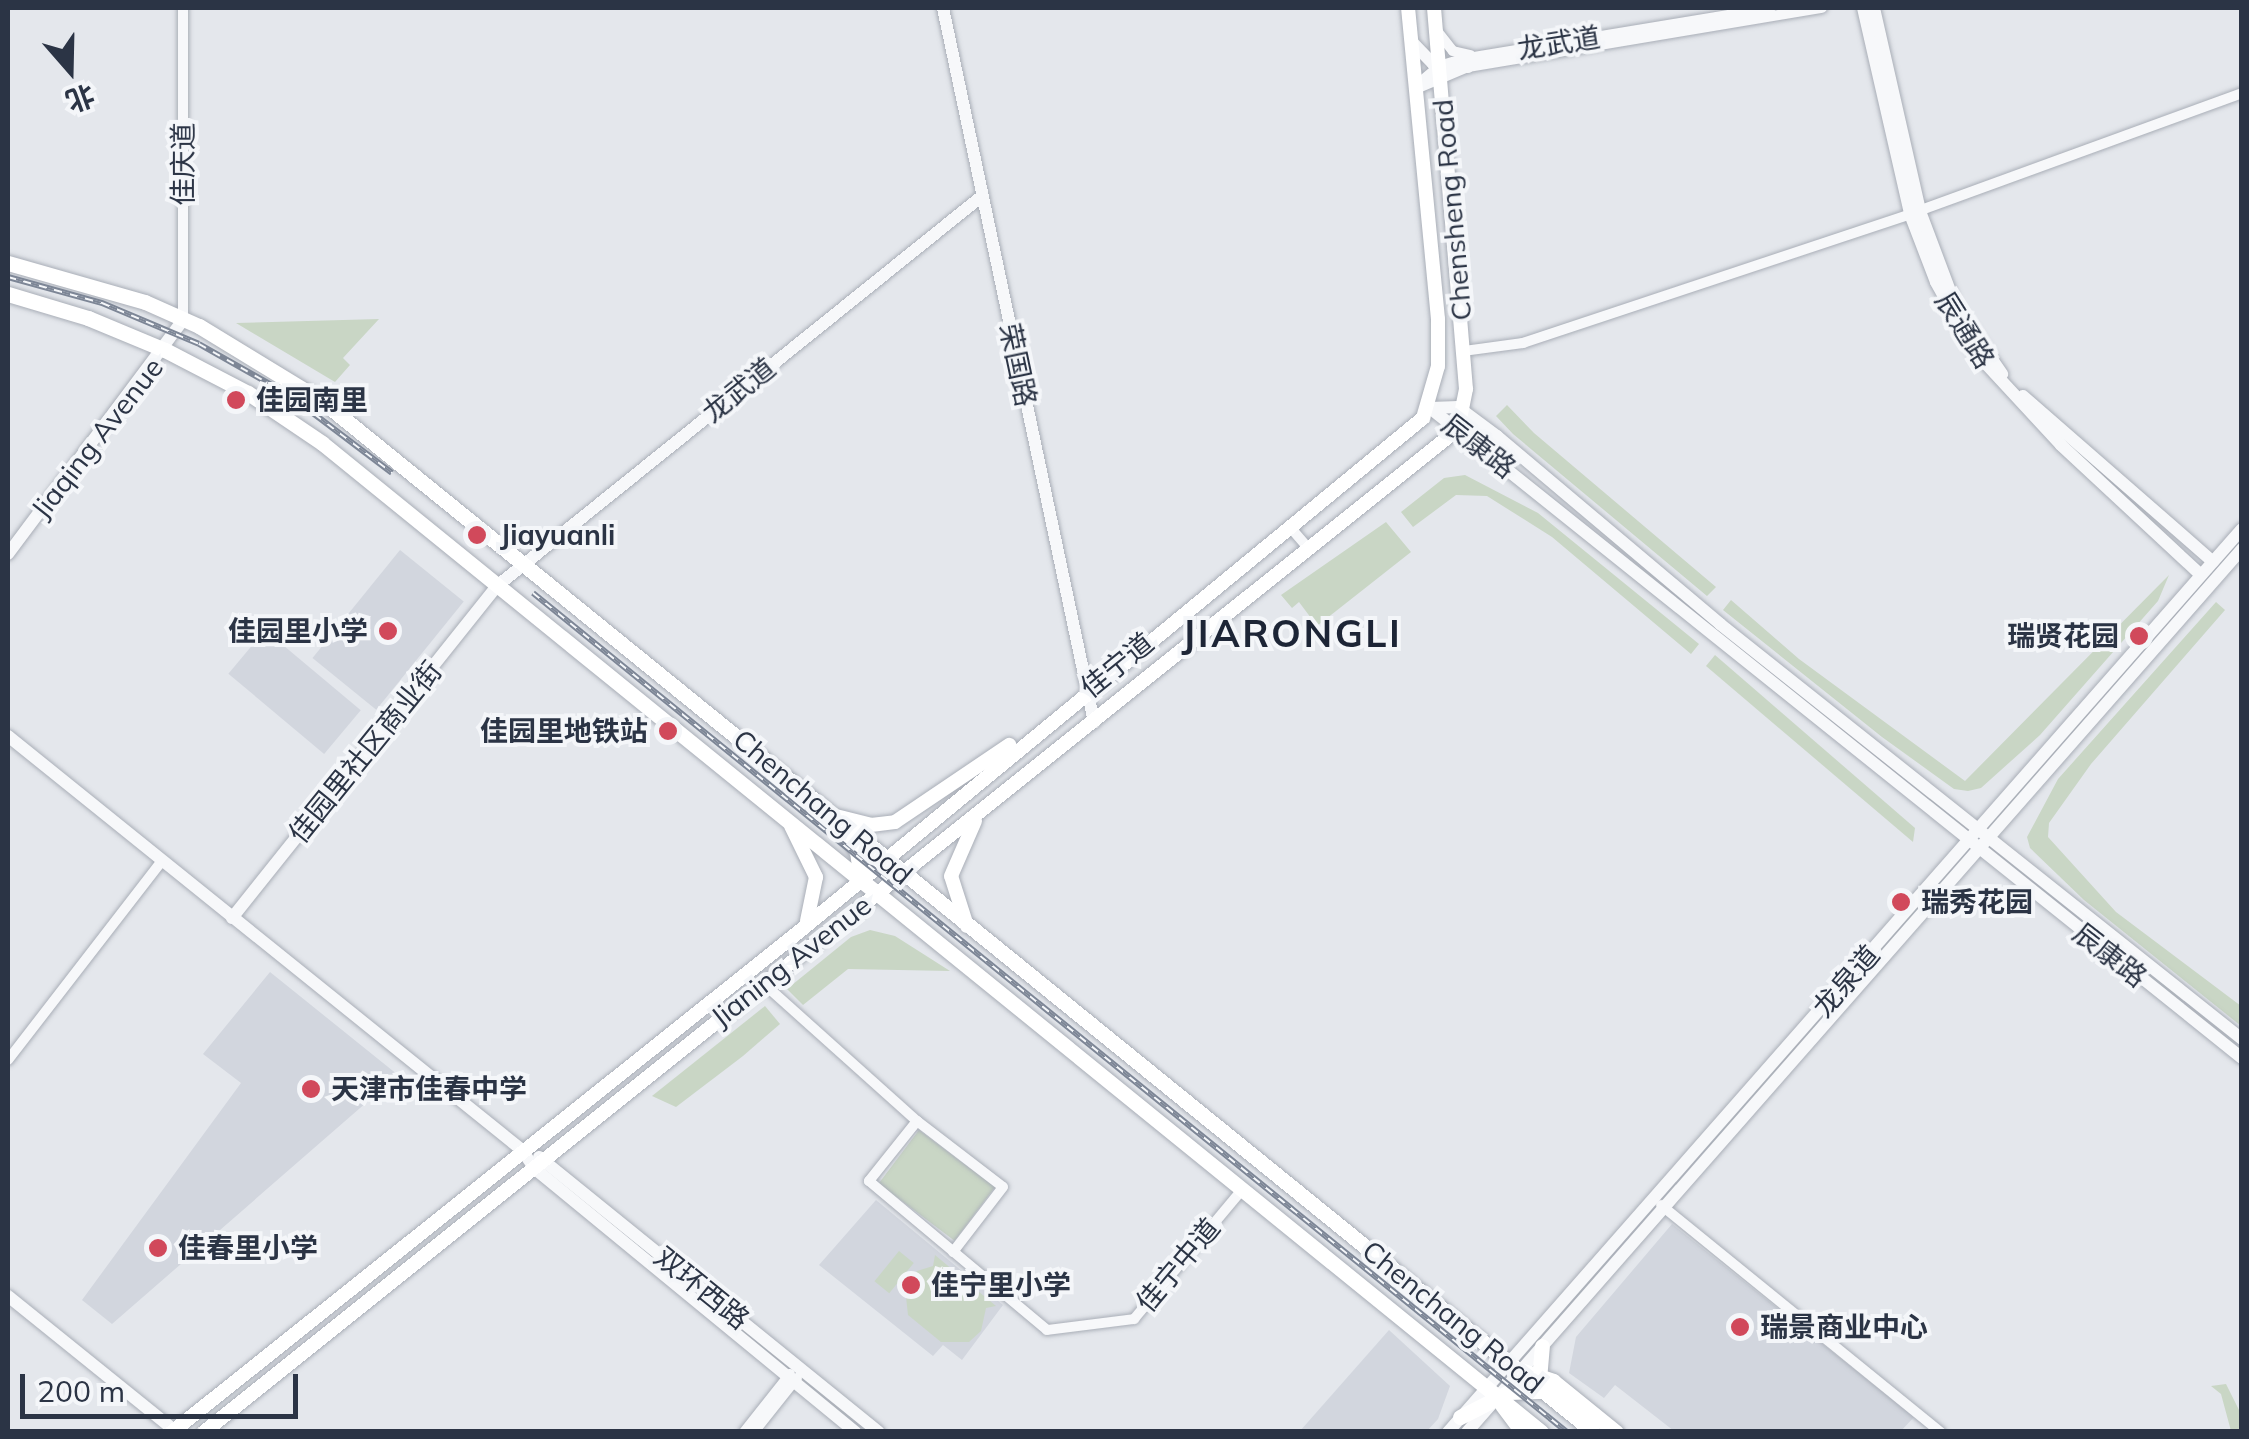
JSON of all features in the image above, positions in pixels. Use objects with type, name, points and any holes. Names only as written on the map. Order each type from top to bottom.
[{"type":"main road","name":"Chensheng Road","points":[[1408,8],[1438,319],[1430,408]]},
{"type":"main road","name":"Chensheng Road","points":[[1434,8],[1466,412]]},
{"type":"main road","name":"Chenchang Road","points":[[8,263],[184,320],[288,376],[525,560],[826,811],[1522,1368],[1594,1432]]},
{"type":"main road","name":"Chenchang Road","points":[[8,294],[88,318],[165,350],[248,392],[311,435],[1492,1393],[1525,1426],[1542,1432]]},
{"type":"main road","name":"佳宁道","points":[[1044,725],[1290,527],[1430,408]]},
{"type":"main road","name":"Jianing Avenue","points":[[204,1432],[1458,429],[1466,412]]},
{"type":"main road","name":"Jianing Avenue","points":[[171,1429],[800,930],[1044,725]]},
{"type":"main road","points":[[826,811],[871,825],[895,822],[1044,725]]},
{"type":"main road","points":[[824,935],[851,904],[861,880],[857,852],[826,811]]},
{"type":"main road","points":[[968,926],[951,876],[978,813]]},
{"type":"main road","points":[[788,822],[818,886],[800,930]]},
{"type":"main road","points":[[1537,1342],[1522,1368],[1616,1432]]},
{"type":"main road","points":[[1464,1424],[1492,1393],[1546,1391]]},
{"type":"main road","points":[[215,1432],[229,1410]]},
{"type":"street","name":"佳庆道","points":[[183,8],[184,320]]},
{"type":"street","name":"荣国路","points":[[943,8],[1094,722]]},
{"type":"street","name":"龙武道","points":[[1472,62],[1772,8]]},
{"type":"street","points":[[1416,89],[1440,71],[1472,62],[1822,8]]},
{"type":"street","name":"辰通路","points":[[1863,8],[1936,282],[1984,365],[2201,575]]},
{"type":"street","name":"辰通路","points":[[1874,8],[1915,212],[1951,295],[2004,377],[2212,562]]},
{"type":"street","points":[[1436,28],[1453,51],[1472,62]]},
{"type":"street","points":[[1411,39],[1421,56],[1440,71]]},
{"type":"street","points":[[1464,352],[1523,343],[1915,212],[2242,93]]},
{"type":"street","name":"龙武道","points":[[497,586],[982,196]]},
{"type":"street","name":"Jiaqing Avenue","points":[[8,554],[184,320]]},
{"type":"street","name":"辰康路","points":[[1430,408],[1466,412],[1988,840],[2242,1039]]},
{"type":"street","name":"辰康路","points":[[1430,408],[1978,852],[2242,1058]]},
{"type":"street","points":[[1290,527],[1308,548]]},
{"type":"street","name":"龙泉道","points":[[1492,1393],[1522,1368],[1537,1342],[1976,830],[2242,529]]},
{"type":"street","name":"龙泉道","points":[[1659,1203],[1978,852],[2242,550]]},
{"type":"street","name":"佳园里社区商业街","points":[[232,918],[497,586]]},
{"type":"street","points":[[8,736],[522,1150],[855,1432]]},
{"type":"street","points":[[8,1060],[162,861]]},
{"type":"street","points":[[763,983],[917,1121],[1003,1187],[953,1252]]},
{"type":"street","name":"佳宁中道","points":[[917,1121],[869,1181],[1047,1330],[1134,1318],[1242,1190]]},
{"type":"street","name":"双环西路","points":[[539,1164],[878,1432]]},
{"type":"street","points":[[1659,1203],[1940,1432]]},
{"type":"street","points":[[8,1296],[171,1429]]},
{"type":"street","points":[[744,1432],[800,1368]]},
{"type":"street","points":[[1522,1368],[1519,1389],[1525,1426]]},
{"type":"street","points":[[754,1432],[790,1379]]},
{"type":"street","points":[[1448,1432],[1464,1424]]},
{"type":"shaded area","name":"佳园里小学","points":[[400,550],[464,602],[376,710],[313,658]]},
{"type":"shaded area","points":[[265,630],[361,710],[324,754],[228,674]]},
{"type":"shaded area","name":"天津市佳春中学","points":[[270,972],[398,1075],[112,1324],[82,1300],[241,1083],[203,1054]]},
{"type":"shaded area","name":"佳宁里小学","points":[[876,1200],[1003,1305],[962,1360],[943,1345],[933,1356],[819,1265]]},
{"type":"shaded area","points":[[1672,1224],[1914,1417],[1901,1431],[1674,1431],[1615,1385],[1604,1398],[1569,1373],[1576,1337]]},
{"type":"shaded area","points":[[1389,1330],[1450,1386],[1438,1419],[1427,1431],[1300,1431]]},
{"type":"green space","points":[[379,319],[343,358],[350,365],[335,382],[236,323]]},
{"type":"green space","points":[[1507,405],[1534,433],[1716,587],[1707,596],[1513,434],[1496,416]]},
{"type":"green space","points":[[1465,475],[1538,513],[1699,644],[1691,654],[1552,537],[1487,496],[1456,495],[1413,527],[1401,512],[1444,478]]},
{"type":"green space","points":[[1386,522],[1411,552],[1317,626],[1299,602],[1292,608],[1281,595]]},
{"type":"green space","points":[[2169,575],[2158,601],[2040,735],[1981,788],[1968,791],[1954,789],[1882,737],[1723,610],[1731,600],[1799,659],[1965,781]]},
{"type":"green space","points":[[2216,602],[2225,610],[2091,764],[2049,823],[2048,837],[2116,912],[2241,1006],[2241,1026],[2084,900],[2030,848],[2027,837],[2058,779]]},
{"type":"green space","points":[[1715,655],[1915,828],[1913,842],[1706,666]]},
{"type":"green space","points":[[870,930],[895,936],[950,971],[848,969],[803,1005],[787,989],[851,937]]},
{"type":"green space","points":[[765,1006],[780,1024],[743,1056],[676,1107],[652,1096]]},
{"type":"green space","points":[[919,1130],[995,1187],[955,1241],[879,1184]]},
{"type":"green space","points":[[899,1251],[914,1263],[889,1293],[874,1281]]},
{"type":"green space","points":[[935,1255],[996,1306],[986,1308],[981,1331],[969,1342],[941,1342],[908,1315],[905,1288],[917,1271],[933,1266]]},
{"type":"green space","points":[[2226,1384],[2241,1414],[2241,1431],[2231,1431],[2221,1394],[2211,1386]]},
{"type":"railway","points":[[8,277],[102,303],[199,344],[289,395],[392,473]]},
{"type":"railway","points":[[533,593],[1567,1432]]},
{"type":"place","name":"佳园南里","points":[[236,400]]},
{"type":"place","name":"Jiayuanli","points":[[477,535]]},
{"type":"place","name":"佳园里小学","points":[[388,631]]},
{"type":"place","name":"瑞贤花园","points":[[2139,636]]},
{"type":"place","name":"佳园里地铁站","points":[[668,731]]},
{"type":"place","name":"瑞秀花园","points":[[1901,902]]},
{"type":"place","name":"天津市佳春中学","points":[[311,1089]]},
{"type":"place","name":"佳春里小学","points":[[158,1248]]},
{"type":"place","name":"佳宁里小学","points":[[911,1285]]},
{"type":"place","name":"瑞景商业中心","points":[[1740,1327]]},
{"type":"district","name":"JIARONGLI","points":[[1292,634]]}]
